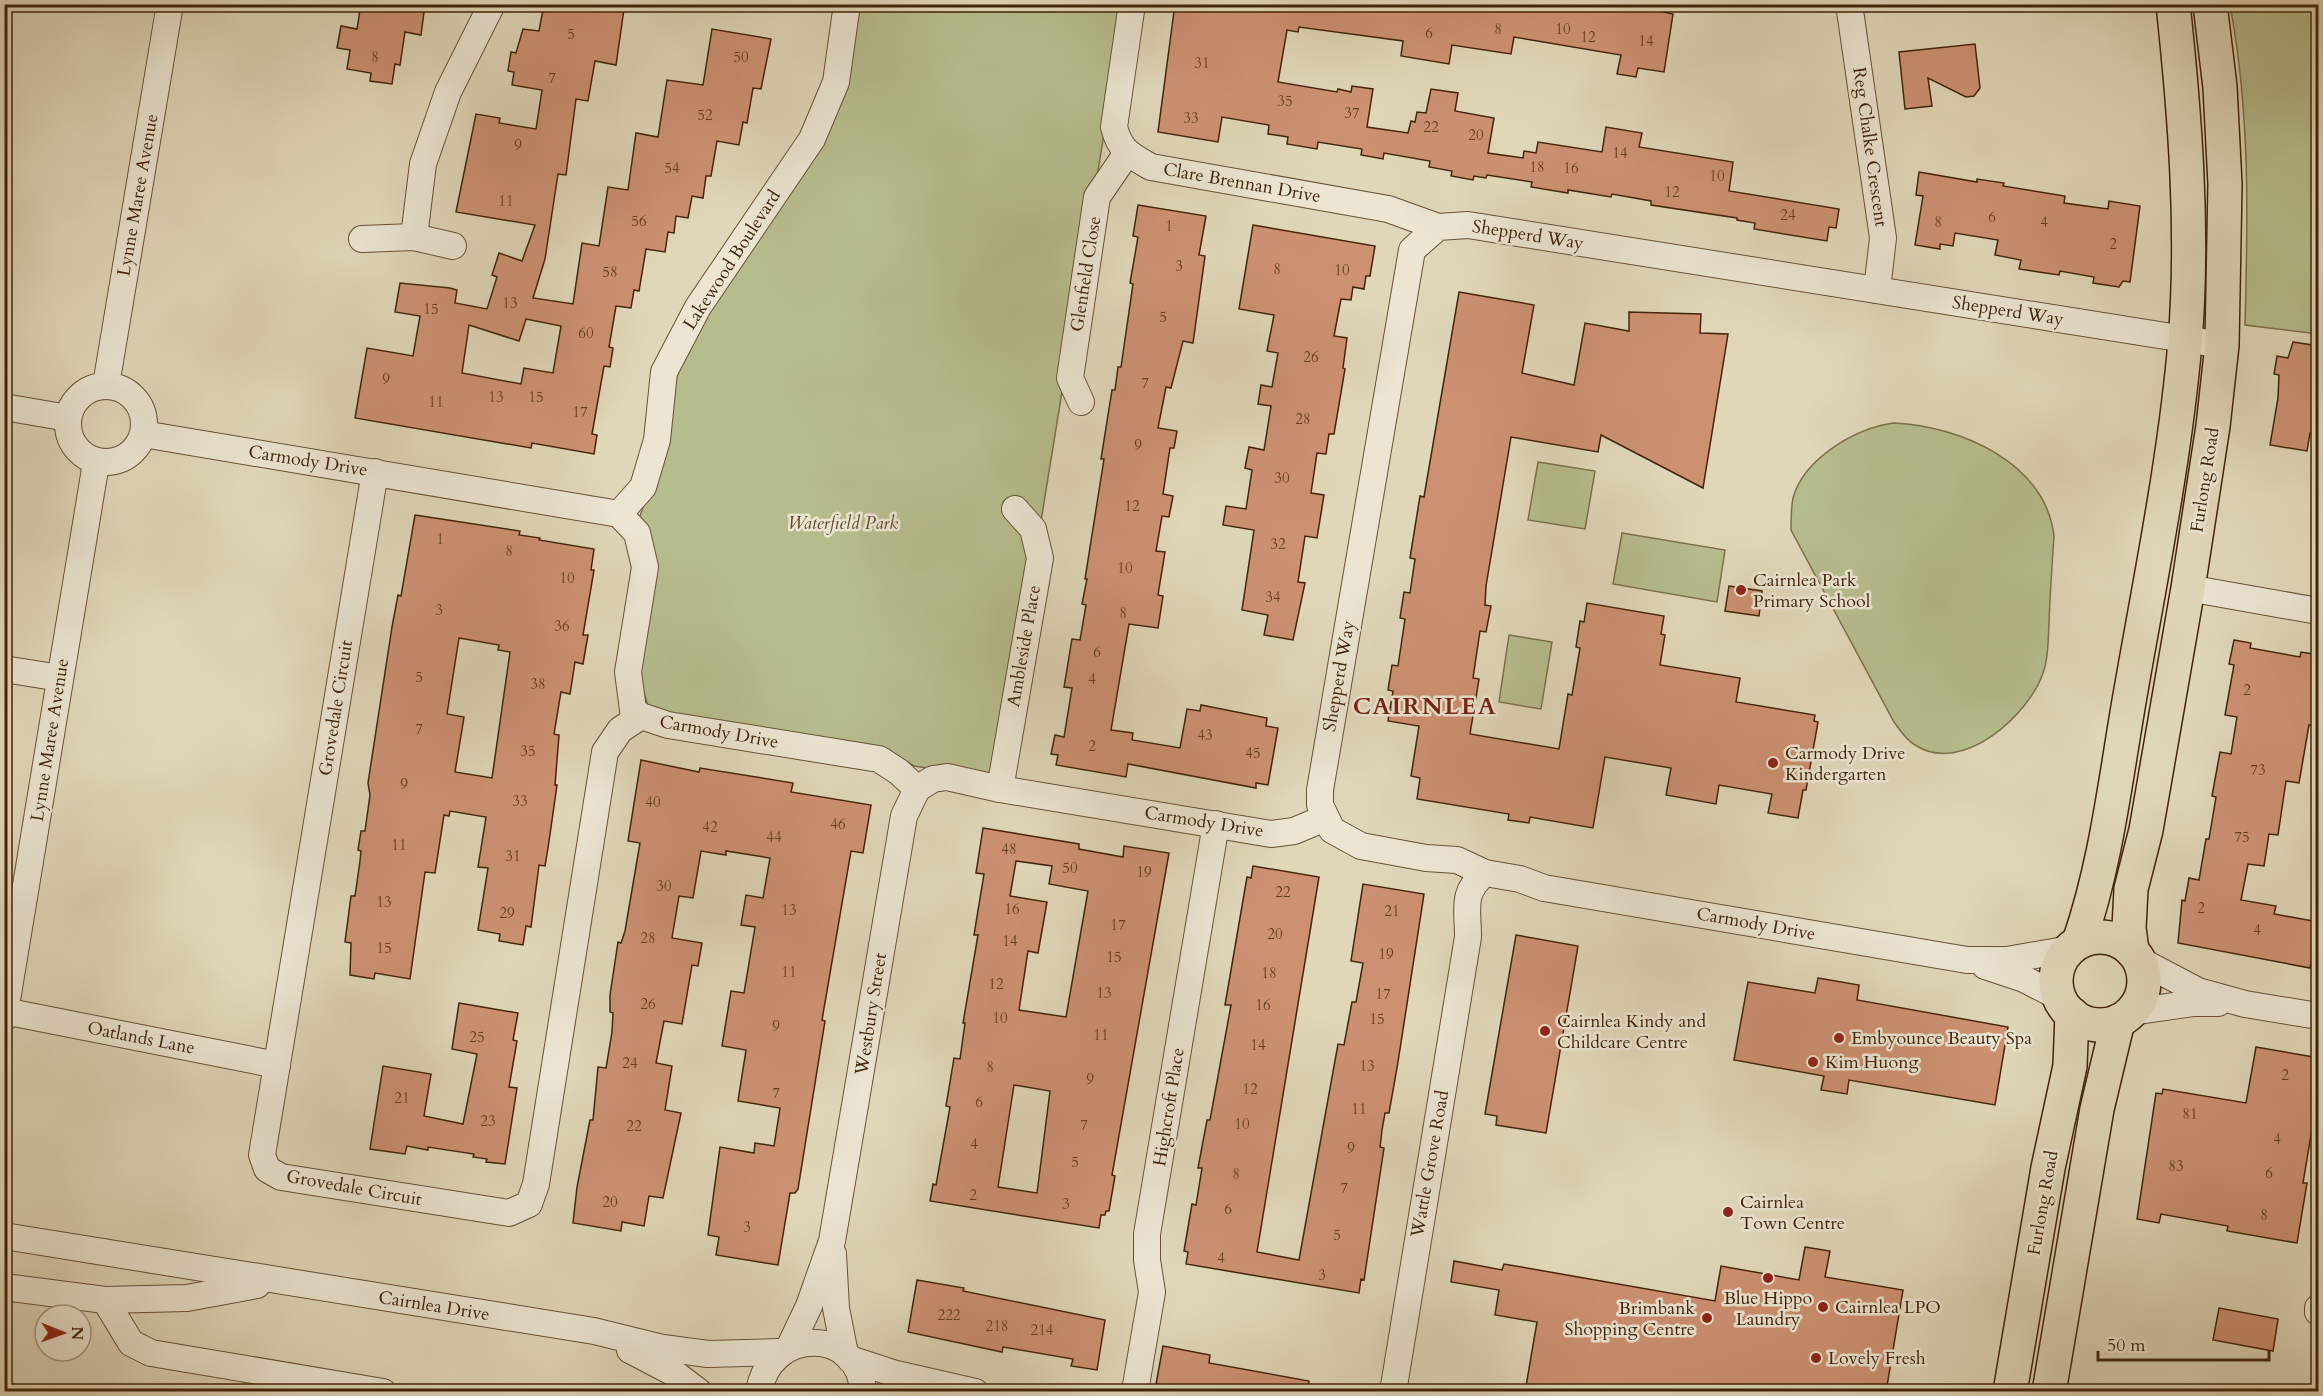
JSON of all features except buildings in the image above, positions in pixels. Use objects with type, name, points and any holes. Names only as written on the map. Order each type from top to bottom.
[{"type":"main road","name":"Furlong Road","points":[[2075,945],[2090,910],[2101,860],[2173,448],[2185,340],[2187,223],[2185,116],[2173,4]]},
{"type":"main road","name":"Furlong Road","points":[[2136,956],[2129,928],[2131,889],[2146,830],[2188,588],[2214,426],[2222,345],[2225,184],[2220,87],[2210,4]]},
{"type":"main road","points":[[2093,937],[2108,937],[2121,942],[2136,956],[2144,973],[2144,987],[2140,1000],[2125,1016],[2094,1024],[2066,1005],[2057,971],[2075,945],[2093,937]]},
{"type":"main road","name":"Furlong Road","points":[[2010,1392],[2056,1127],[2070,1066],[2066,1005]]},
{"type":"main road","name":"Furlong Road","points":[[2049,1392],[2097,1109],[2125,1016]]},
{"type":"main road","points":[[2031,1271],[2054,1268],[2064,1259],[2074,1243]]},
{"type":"street","name":"Lynne Maree Avenue","points":[[106,385],[170,4]]},
{"type":"street","points":[[414,237],[423,164],[448,92],[492,4]]},
{"type":"street","name":"Lakewood Boulevard","points":[[619,514],[643,487],[657,440],[664,372],[698,307],[812,139],[836,82],[847,4]]},
{"type":"street","points":[[1127,153],[1118,142],[1114,127],[1132,4]]},
{"type":"street","name":"Reg Chalke Crescent","points":[[1849,4],[1883,238],[1877,290]]},
{"type":"street","name":"Clare Brennan Drive","points":[[1127,153],[1151,167],[1388,209],[1438,227]]},
{"type":"street","name":"Glenfield Close","points":[[1081,402],[1070,378],[1097,197],[1127,153]]},
{"type":"street","name":"Shepperd Way","points":[[1325,818],[1320,805],[1320,790],[1412,249],[1438,227],[1468,225],[2222,345]]},
{"type":"street","points":[[362,239],[414,237],[453,246]]},
{"type":"street","points":[[106,385],[119,387],[131,394],[139,405],[144,417],[143,434],[138,446],[129,456],[116,462],[96,463],[80,453],[72,443],[67,430],[68,418],[72,405],[92,388],[106,385]]},
{"type":"street","points":[[4,407],[68,418]]},
{"type":"street","name":"Carmody Drive","points":[[143,434],[619,514],[637,533],[645,567],[628,672],[633,710],[641,716],[668,724],[879,759],[899,772],[916,789],[933,779],[947,777],[1000,789],[1271,834],[1294,831],[1325,818]]},
{"type":"street","name":"Lynne Maree Avenue","points":[[5,1014],[96,463]]},
{"type":"street","name":"Grovedale Circuit","points":[[375,472],[262,1155],[267,1169],[281,1177],[509,1214],[529,1204],[536,1184],[605,752],[620,730],[641,716]]},
{"type":"street","name":"Ambleside Place","points":[[1000,789],[1040,558],[1033,529],[1015,509]]},
{"type":"street","points":[[2188,588],[2319,611]]},
{"type":"street","points":[[4,669],[60,678]]},
{"type":"street","name":"Westbury Street","points":[[759,1392],[764,1371],[784,1349],[809,1306],[832,1241],[904,816],[916,789]]},
{"type":"street","points":[[1325,818],[1332,830],[1361,846],[1426,858],[1481,883]]},
{"type":"street","name":"Highcroft Place","points":[[1135,1391],[1152,1292],[1147,1260],[1148,1234],[1216,824]]},
{"type":"street","name":"Carmody Drive","points":[[1481,883],[1494,894],[1544,888],[1967,960],[2024,979],[2066,1005]]},
{"type":"street","name":"Wattle Grove Road","points":[[1393,1392],[1468,936],[1481,883]]},
{"type":"street","name":"Carmody Drive","points":[[1967,960],[2007,960],[2075,945]]},
{"type":"street","points":[[2136,956],[2198,991],[2245,1004],[2319,1016]]},
{"type":"street","points":[[2125,1016],[2194,1003],[2245,1004]]},
{"type":"street","name":"Oatlands Lane","points":[[5,1014],[277,1065]]},
{"type":"street","name":"Cairnlea Drive","points":[[4,1236],[274,1282],[594,1331],[663,1348],[708,1354],[784,1349],[804,1342],[819,1342],[848,1357]]},
{"type":"street","name":"Westbury Street","points":[[832,1241],[836,1308],[848,1357],[859,1372],[863,1392]]},
{"type":"street","name":"Cairnlea Drive","points":[[4,1287],[105,1300],[187,1298],[274,1282]]},
{"type":"street","points":[[105,1300],[130,1343],[150,1353],[383,1392]]},
{"type":"street","name":"Cairnlea Drive","points":[[594,1331],[674,1373],[699,1392]]},
{"type":"street","points":[[848,1357],[896,1374],[975,1392]]},
{"type":"green space","name":"Waterfield Park","points":[[860,5],[1125,5],[999,779],[914,766],[889,750],[659,713],[648,706],[639,676],[639,519],[666,439],[672,377],[704,316],[848,83]]},
{"type":"green space","points":[[2230,5],[2318,5],[2318,334],[2245,325],[2246,164],[2241,84]]},
{"type":"green space","points":[[1894,423],[1946,432],[1995,453],[2017,469],[2034,488],[2047,510],[2054,536],[2047,654],[2043,673],[2024,706],[2009,722],[1972,747],[1953,753],[1933,753],[1915,745],[1906,738],[1894,722],[1791,530],[1793,498],[1808,470],[1833,447],[1848,438]]},
{"type":"green space","points":[[1538,462],[1595,471],[1585,529],[1528,520]]},
{"type":"green space","points":[[1622,533],[1725,550],[1717,602],[1613,584]]},
{"type":"green space","points":[[1509,635],[1552,642],[1541,709],[1499,702]]},
{"type":"place","name":"Cairnlea Park Primary School","points":[[1741,590]]},
{"type":"place","name":"Carmody Drive Kindergarten","points":[[1773,763]]},
{"type":"place","name":"Cairnlea Kindy and Childcare Centre","points":[[1545,1031]]},
{"type":"place","name":"Embyounce Beauty Spa","points":[[1839,1038]]},
{"type":"place","name":"Kim Huong","points":[[1813,1062]]},
{"type":"place","name":"Cairnlea Town Centre","points":[[1728,1212]]},
{"type":"place","name":"Blue Hippo Laundry","points":[[1768,1278]]},
{"type":"place","name":"Cairnlea LPO","points":[[1823,1307]]},
{"type":"place","name":"Brimbank Shopping Centre","points":[[1707,1318]]},
{"type":"place","name":"Lovely Fresh","points":[[1816,1358]]},
{"type":"district","name":"CAIRNLEA","points":[[1425,706]]}]
